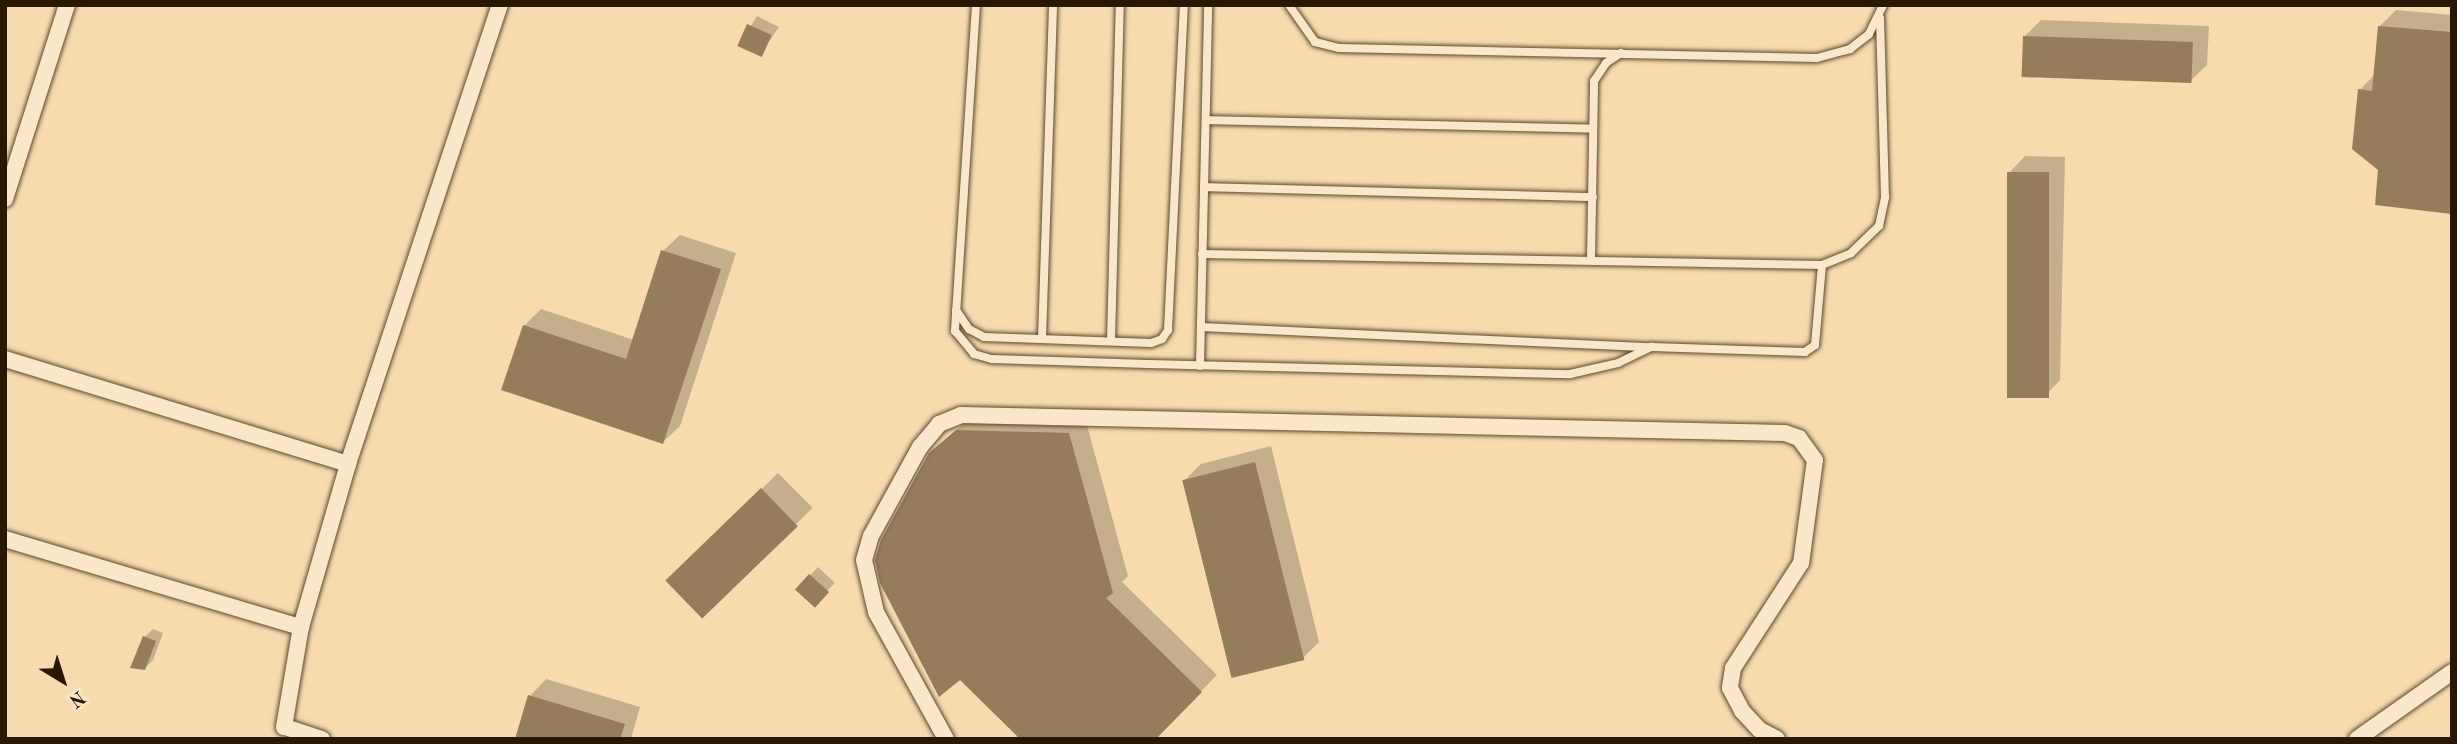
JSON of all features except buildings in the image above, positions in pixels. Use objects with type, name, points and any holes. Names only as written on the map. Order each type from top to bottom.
[{"type":"street","points":[[5,199],[12,155],[67,5]]},
{"type":"street","points":[[322,739],[284,727],[301,627],[348,464],[500,5]]},
{"type":"street","points":[[5,359],[348,464]]},
{"type":"street","points":[[946,739],[876,612],[864,560],[871,536],[919,447],[939,424],[961,415],[1785,433],[1799,438],[1815,460],[1801,563],[1733,668],[1730,688],[1742,711],[1760,730],[1777,739]]},
{"type":"street","points":[[5,539],[301,627]]},
{"type":"street","points":[[2357,739],[2452,673]]},
{"type":"lane","points":[[976,5],[956,310],[960,342],[974,354],[992,359],[1200,366],[1570,374],[1618,363],[1651,347]]},
{"type":"lane","points":[[1042,339],[1053,5]]},
{"type":"lane","points":[[1111,341],[1120,5]]},
{"type":"lane","points":[[956,310],[969,329],[984,337],[1151,343],[1162,339],[1168,330],[1184,5]]},
{"type":"lane","points":[[1200,366],[1208,5]]},
{"type":"lane","points":[[1289,5],[1315,42],[1339,48],[1817,58],[1850,49],[1880,18]]},
{"type":"lane","points":[[1202,254],[1822,265],[1851,253],[1879,226],[1885,197],[1880,18],[1883,5]]},
{"type":"lane","points":[[1591,259],[1594,81],[1599,71],[1621,53]]},
{"type":"lane","points":[[1206,120],[1593,129]]},
{"type":"lane","points":[[1204,187],[1592,197]]},
{"type":"lane","points":[[1201,327],[1805,352],[1815,345],[1822,265]]}]
